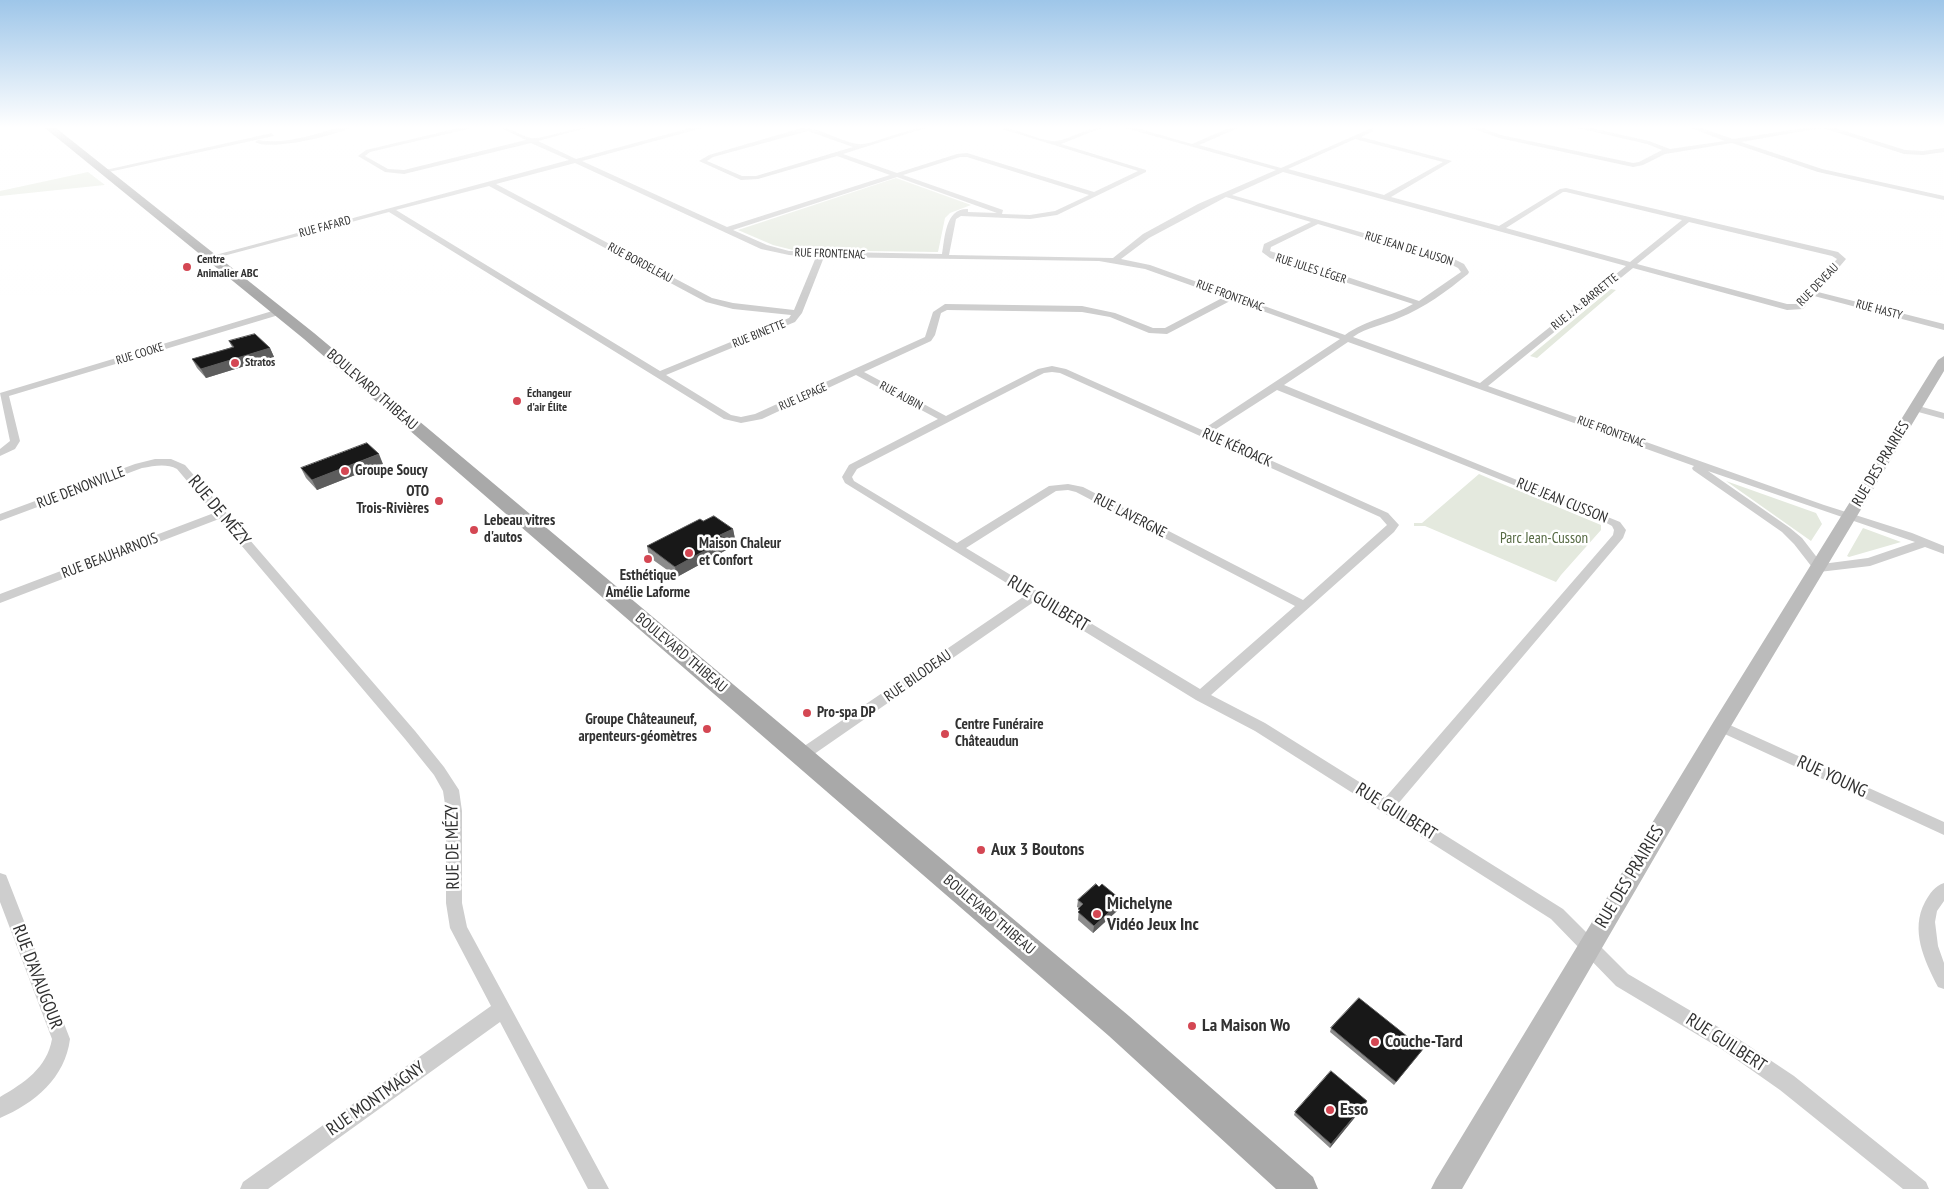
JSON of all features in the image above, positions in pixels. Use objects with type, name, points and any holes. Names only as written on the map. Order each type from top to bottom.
[{"type":"main road","name":"BOULEVARD THIBEAU","points":[[120,183],[279,312],[802,755],[1119,1026],[1301,1189]]},
{"type":"main road","name":"RUE DES PRAIRIES","points":[[1446,1189],[1721,726],[1944,360]]},
{"type":"street","name":"RUE FRONTENAC","points":[[626,183],[774,250],[820,254],[1114,261],[1147,267],[1663,451],[1927,542],[1944,550]]},
{"type":"street","points":[[726,230],[871,183]]},
{"type":"street","points":[[921,183],[1012,216]]},
{"type":"street","points":[[1058,183],[1096,195]]},
{"type":"street","points":[[958,214],[1035,217],[1057,213],[1119,183]]},
{"type":"street","points":[[1114,261],[1146,236],[1190,211],[1249,183]]},
{"type":"street","name":"RUE DEVEAU","points":[[1330,183],[1791,308],[1800,307],[1842,259],[1840,256],[1564,190],[1500,229]]},
{"type":"street","points":[[1384,198],[1410,183]]},
{"type":"street","points":[[1877,183],[1944,198]]},
{"type":"street","name":"RUE FAFARD","points":[[212,257],[491,184]]},
{"type":"street","name":"RUE BORDELEAU","points":[[491,184],[709,300],[733,306],[798,313]]},
{"type":"street","name":"RUE JEAN DE LAUSON","points":[[1204,433],[1339,345],[1361,328],[1398,315],[1464,273],[1464,268],[1451,261],[1225,194]]},
{"type":"street","points":[[945,257],[952,220],[958,214],[982,205]]},
{"type":"street","name":"RUE LEPAGE","points":[[390,210],[728,417],[741,420],[758,417],[928,339],[932,335],[937,312],[945,307],[1082,308],[1106,313],[1152,331],[1160,332],[1167,331],[1231,297]]},
{"type":"street","name":"RUE J. A. BARRETTE","points":[[1482,386],[1688,219]]},
{"type":"street","name":"RUE JULES LÉGER","points":[[1317,222],[1267,246],[1266,252],[1273,256],[1417,304]]},
{"type":"street","name":"RUE BINETTE","points":[[658,375],[792,320],[798,313],[820,254]]},
{"type":"street","name":"RUE HASTY","points":[[1813,293],[1944,327]]},
{"type":"street","name":"RUE COOKE","points":[[2,395],[279,312]]},
{"type":"street","name":"RUE KÉROACK","points":[[847,475],[852,467],[1041,371],[1052,369],[1063,371],[1204,433],[1384,515],[1392,522],[1393,525],[1390,530],[1201,696]]},
{"type":"street","name":"RUE AUBIN","points":[[857,372],[945,419]]},
{"type":"street","name":"RUE JEAN CUSSON","points":[[1277,386],[1605,518],[1616,524],[1620,530],[1619,536],[1387,806]]},
{"type":"street","points":[[0,452],[11,447],[15,441],[2,395]]},
{"type":"street","points":[[1915,408],[1944,416]]},
{"type":"street","points":[[1663,451],[1713,478],[1786,530],[1798,541],[1819,568],[1870,562],[1927,542]]},
{"type":"street","name":"RUE DE MÉZY","points":[[163,462],[171,462],[181,467],[410,735],[446,780],[454,811],[455,916],[459,928],[501,1010],[599,1189]]},
{"type":"street","name":"RUE DENONVILLE","points":[[0,518],[139,466],[163,462]]},
{"type":"street","name":"RUE GUILBERT","points":[[847,475],[850,483],[1201,696],[1260,727],[1557,914],[1622,980],[1730,1044],[1787,1083],[1919,1189]]},
{"type":"street","name":"RUE LAVERGNE","points":[[957,548],[1051,489],[1071,487],[1079,489],[1305,606]]},
{"type":"street","name":"RUE BEAUHARNOIS","points":[[0,599],[221,514]]},
{"type":"street","name":"RUE BILODEAU","points":[[802,755],[1034,596]]},
{"type":"street","name":"RUE YOUNG","points":[[1721,726],[1944,829]]},
{"type":"street","name":"RUE D'AVAUGOUR","points":[[0,880],[60,1038],[60,1052],[53,1067],[42,1080],[0,1108]]},
{"type":"street","points":[[1944,890],[1930,905],[1926,922],[1931,955],[1944,981]]},
{"type":"street","name":"RUE MONTMAGNY","points":[[250,1189],[501,1010]]},
{"type":"green space","points":[[35,183],[105,185],[0,196],[0,191]]},
{"type":"green space","points":[[879,183],[911,183],[971,205],[950,213],[945,218],[938,252],[793,250],[773,245],[738,230]]},
{"type":"green space","points":[[1611,289],[1616,290],[1537,358],[1530,356]]},
{"type":"green space","name":"Parc Jean-Cusson","points":[[1479,474],[1601,525],[1601,530],[1556,582],[1425,526],[1414,526],[1414,523],[1422,523]]},
{"type":"green space","points":[[1726,481],[1816,513],[1822,524],[1811,541]]},
{"type":"green space","points":[[1863,528],[1901,542],[1847,556]]},
{"type":"building","points":[[255,334],[270,348],[201,369],[192,359],[234,347],[229,341]]},
{"type":"building","points":[[367,443],[379,454],[312,480],[301,468]]},
{"type":"building","points":[[714,516],[733,529],[720,535],[726,539],[675,567],[647,546],[700,519],[703,521]]},
{"type":"building","name":"Michelyne Vidéo Jeux Inc","points":[[1096,884],[1099,887],[1102,884],[1119,898],[1115,901],[1118,904],[1094,926],[1078,912],[1080,910],[1078,909],[1083,904],[1078,900]]},
{"type":"building","name":"Couche-Tard","points":[[1359,998],[1423,1049],[1396,1082],[1331,1028]]},
{"type":"building","name":"Esso","points":[[1331,1071],[1367,1101],[1331,1144],[1295,1112]]},
{"type":"place","name":"Centre Animalier ABC","points":[[187,267]]},
{"type":"place","name":"Stratos","points":[[235,363]]},
{"type":"place","name":"Échangeur d'air Élite","points":[[517,401]]},
{"type":"place","name":"Groupe Soucy","points":[[345,471]]},
{"type":"place","name":"OTO Trois-Rivières","points":[[439,501]]},
{"type":"place","name":"Lebeau vitres d'autos","points":[[474,530]]},
{"type":"place","name":"Maison Chaleur et Confort","points":[[689,553]]},
{"type":"place","name":"Esthétique Amélie Laforme","points":[[648,559]]},
{"type":"place","name":"Pro-spa DP","points":[[807,713]]},
{"type":"place","name":"Groupe Châteauneuf, arpenteurs-géomètres","points":[[707,729]]},
{"type":"place","name":"Centre Funéraire Châteaudun","points":[[945,734]]},
{"type":"place","name":"Aux 3 Boutons","points":[[981,850]]},
{"type":"place","name":"Michelyne Vidéo Jeux Inc","points":[[1097,914]]},
{"type":"place","name":"La Maison Wo","points":[[1192,1026]]},
{"type":"place","name":"Couche-Tard","points":[[1375,1042]]},
{"type":"place","name":"Esso","points":[[1330,1110]]}]
